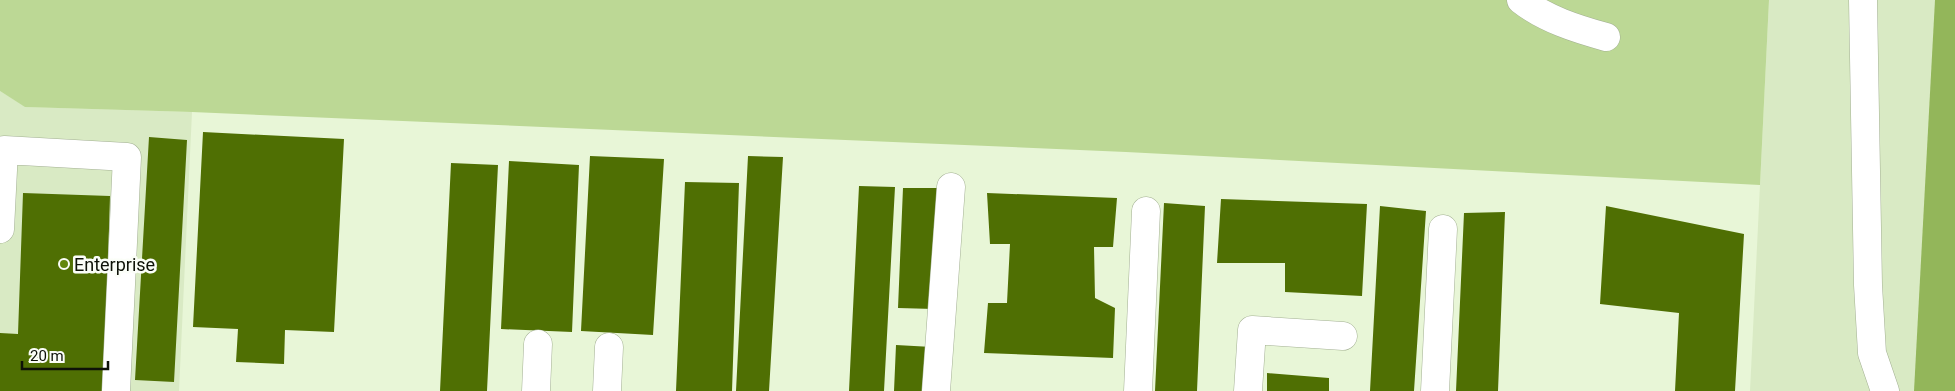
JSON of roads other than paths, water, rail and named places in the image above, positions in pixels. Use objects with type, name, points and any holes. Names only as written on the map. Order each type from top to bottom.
[{"type":"lane","points":[[1521,0],[1532,9],[1583,31],[1606,37]]},
{"type":"lane","points":[[1863,0],[1868,285],[1872,353],[1884,391]]},
{"type":"lane","points":[[0,229],[4,150],[127,157],[116,391]]},
{"type":"lane","points":[[936,391],[951,187]]},
{"type":"lane","points":[[1138,391],[1146,211]]},
{"type":"lane","points":[[1435,391],[1442,229]]},
{"type":"lane","points":[[1248,391],[1252,330],[1343,336]]},
{"type":"lane","points":[[536,391],[538,344]]},
{"type":"lane","points":[[607,391],[609,347]]},
{"type":"place","name":"Enterprise","points":[[64,264]]}]
